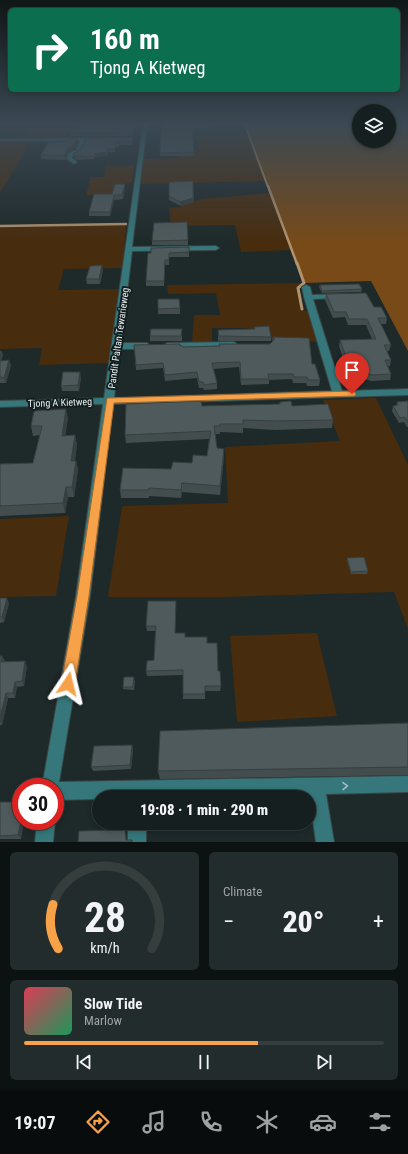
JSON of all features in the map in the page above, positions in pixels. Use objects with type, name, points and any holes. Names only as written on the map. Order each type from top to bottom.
[{"type":"street","name":"Pandit Paltan Tewarieweg","points":[[52,778],[83,596],[117,346],[137,164]]},
{"type":"street","points":[[129,249],[216,248]]},
{"type":"street","points":[[306,287],[338,394]]},
{"type":"street","points":[[308,297],[346,296]]},
{"type":"street","points":[[117,346],[240,345]]},
{"type":"street","name":"Tjong A Kietweg","points":[[0,404],[408,392]]},
{"type":"street","points":[[214,790],[408,784]]},
{"type":"street","points":[[316,786],[324,842]]},
{"type":"street","points":[[64,790],[92,791]]},
{"type":"street","points":[[44,842],[45,830]]},
{"type":"street","points":[[137,830],[137,842]]},
{"type":"shaded area","points":[[0,164],[17,164],[0,193]]},
{"type":"shaded area","points":[[142,164],[259,164],[266,181],[140,184]]},
{"type":"shaded area","points":[[260,164],[408,164],[408,351],[371,281],[304,283]]},
{"type":"shaded area","points":[[134,165],[132,183],[118,185],[116,194],[86,195],[91,177],[104,177],[105,166]]},
{"type":"shaded area","points":[[270,193],[291,250],[241,252],[235,225],[171,226],[169,208],[179,207],[201,199]]},
{"type":"shaded area","points":[[126,224],[123,268],[64,269],[58,290],[118,289],[110,363],[39,365],[42,348],[0,349],[0,226]]},
{"type":"shaded area","points":[[304,283],[298,288],[302,309],[310,313],[320,342],[251,339],[248,328],[212,328],[212,343],[192,343],[194,315],[220,315],[216,293],[168,294],[167,285]]},
{"type":"shaded area","points":[[376,398],[408,465],[408,629],[394,592],[224,597],[108,597],[122,506],[228,503],[225,447],[340,441],[323,400]]},
{"type":"shaded area","points":[[69,516],[56,596],[0,597],[0,519]]},
{"type":"shaded area","points":[[317,633],[337,716],[237,722],[230,636]]},
{"type":"building","points":[[193,181],[193,198],[180,202],[169,196],[169,183]]},
{"type":"building","points":[[115,184],[125,184],[122,195],[114,195],[110,212],[89,212],[94,194],[112,194]]},
{"type":"building","points":[[187,222],[188,240],[152,241],[154,223]]},
{"type":"building","points":[[189,247],[189,252],[169,253],[169,260],[165,260],[164,281],[146,281],[148,253],[151,253],[151,248]]},
{"type":"building","points":[[102,265],[99,279],[86,279],[90,266]]},
{"type":"building","points":[[359,284],[362,289],[322,291],[320,285]]},
{"type":"building","points":[[366,293],[374,307],[381,307],[387,318],[378,318],[391,345],[384,345],[391,360],[385,360],[391,374],[372,375],[361,371],[354,354],[345,354],[340,340],[376,339],[367,319],[349,319],[346,312],[334,312],[326,294]]},
{"type":"building","points":[[158,299],[179,299],[180,308],[158,309]]},
{"type":"building","points":[[269,326],[271,337],[219,336],[218,330],[255,329],[254,327]]},
{"type":"building","points":[[151,329],[182,329],[181,336],[150,336]]},
{"type":"building","points":[[273,337],[309,338],[312,364],[315,364],[320,380],[308,380],[307,377],[294,377],[293,374],[268,374],[269,379],[241,379],[240,362],[212,363],[217,383],[204,385],[203,382],[199,382],[197,372],[165,375],[163,363],[136,365],[134,345],[180,344],[180,346],[183,347],[220,346],[219,344],[270,344],[275,339]]},
{"type":"building","points":[[9,360],[4,378],[0,377],[0,361]]},
{"type":"building","points":[[63,372],[80,372],[78,385],[61,386]]},
{"type":"building","points":[[201,401],[202,406],[280,404],[280,402],[291,401],[292,406],[328,404],[333,420],[243,420],[243,424],[220,424],[220,426],[214,426],[217,448],[224,449],[220,486],[182,483],[181,490],[149,488],[148,490],[120,490],[123,468],[171,469],[173,462],[192,463],[193,455],[207,456],[211,431],[125,435],[126,404]]},
{"type":"building","points":[[408,401],[408,422],[405,417],[400,418],[393,406],[398,405],[397,402]]},
{"type":"building","points":[[66,409],[62,436],[75,435],[71,461],[76,461],[72,487],[66,487],[63,503],[0,506],[0,464],[33,463],[42,426],[31,426],[34,411]]},
{"type":"building","points":[[364,557],[368,571],[351,572],[347,558]]},
{"type":"building","points":[[0,598],[7,598],[2,617],[0,617]]},
{"type":"building","points":[[148,601],[176,601],[175,633],[185,633],[185,637],[207,637],[207,643],[217,643],[218,671],[220,671],[221,686],[205,686],[205,694],[183,694],[183,670],[146,671],[147,661],[154,660],[156,626],[146,626]]},
{"type":"building","points":[[0,656],[2,656],[1,662],[25,661],[22,681],[15,682],[13,693],[6,693],[0,717]]},
{"type":"building","points":[[124,677],[134,677],[133,687],[123,687]]},
{"type":"building","points":[[408,723],[408,767],[158,771],[160,731]]},
{"type":"building","points":[[132,745],[130,765],[91,767],[94,746]]},
{"type":"building","points":[[0,802],[12,802],[12,830],[19,830],[18,835],[0,836]]},
{"type":"building","points":[[125,830],[126,840],[132,840],[132,842],[78,842],[79,831]]},
{"type":"waterway","points":[[260,164],[268,187]]},
{"type":"waterway","points":[[268,186],[297,264]]},
{"type":"waterway","points":[[0,226],[126,224]]},
{"type":"waterway","points":[[297,263],[304,283],[298,288],[302,309]]},
{"type":"route","points":[[68,684],[83,596],[110,400],[352,394]]}]
